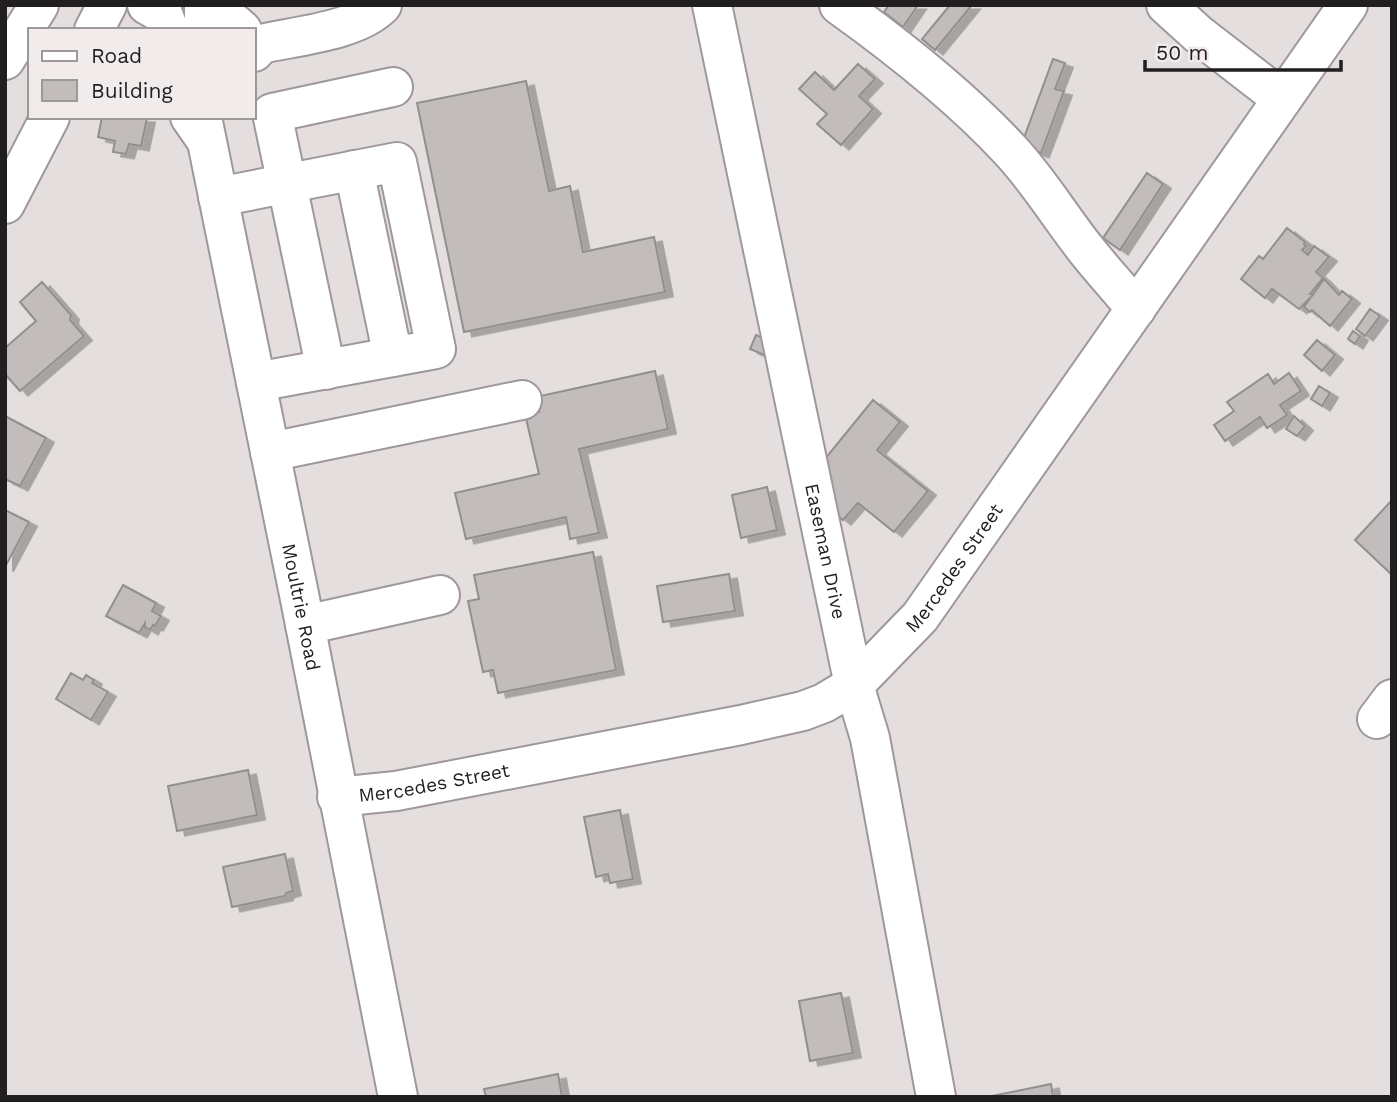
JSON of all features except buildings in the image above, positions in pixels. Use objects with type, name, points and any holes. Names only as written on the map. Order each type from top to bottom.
[{"type":"street","points":[[29,28],[39,5]]},
{"type":"street","points":[[95,28],[107,5]]},
{"type":"street","points":[[147,5],[163,14],[226,28],[352,24],[372,15],[382,5]]},
{"type":"street","name":"Easeman Drive","points":[[712,5],[854,685],[870,738],[936,1097]]},
{"type":"street","points":[[839,5],[938,82],[1009,149],[1041,187],[1084,247],[1136,309]]},
{"type":"street","points":[[1166,5],[1198,34],[1282,99]]},
{"type":"street","name":"Mercedes Street","points":[[337,797],[396,791],[741,725],[803,711],[824,703],[854,685],[920,617],[1348,5]]},
{"type":"street","points":[[14,62],[28,30]]},
{"type":"street","points":[[326,370],[272,113],[393,87]]},
{"type":"street","points":[[5,204],[50,120]]},
{"type":"street","name":"Moultrie Road","points":[[201,123],[256,382],[398,1097]]},
{"type":"street","points":[[218,197],[397,162],[436,349],[256,382]]},
{"type":"street","points":[[270,452],[522,400]]},
{"type":"street","points":[[305,625],[440,595]]}]
